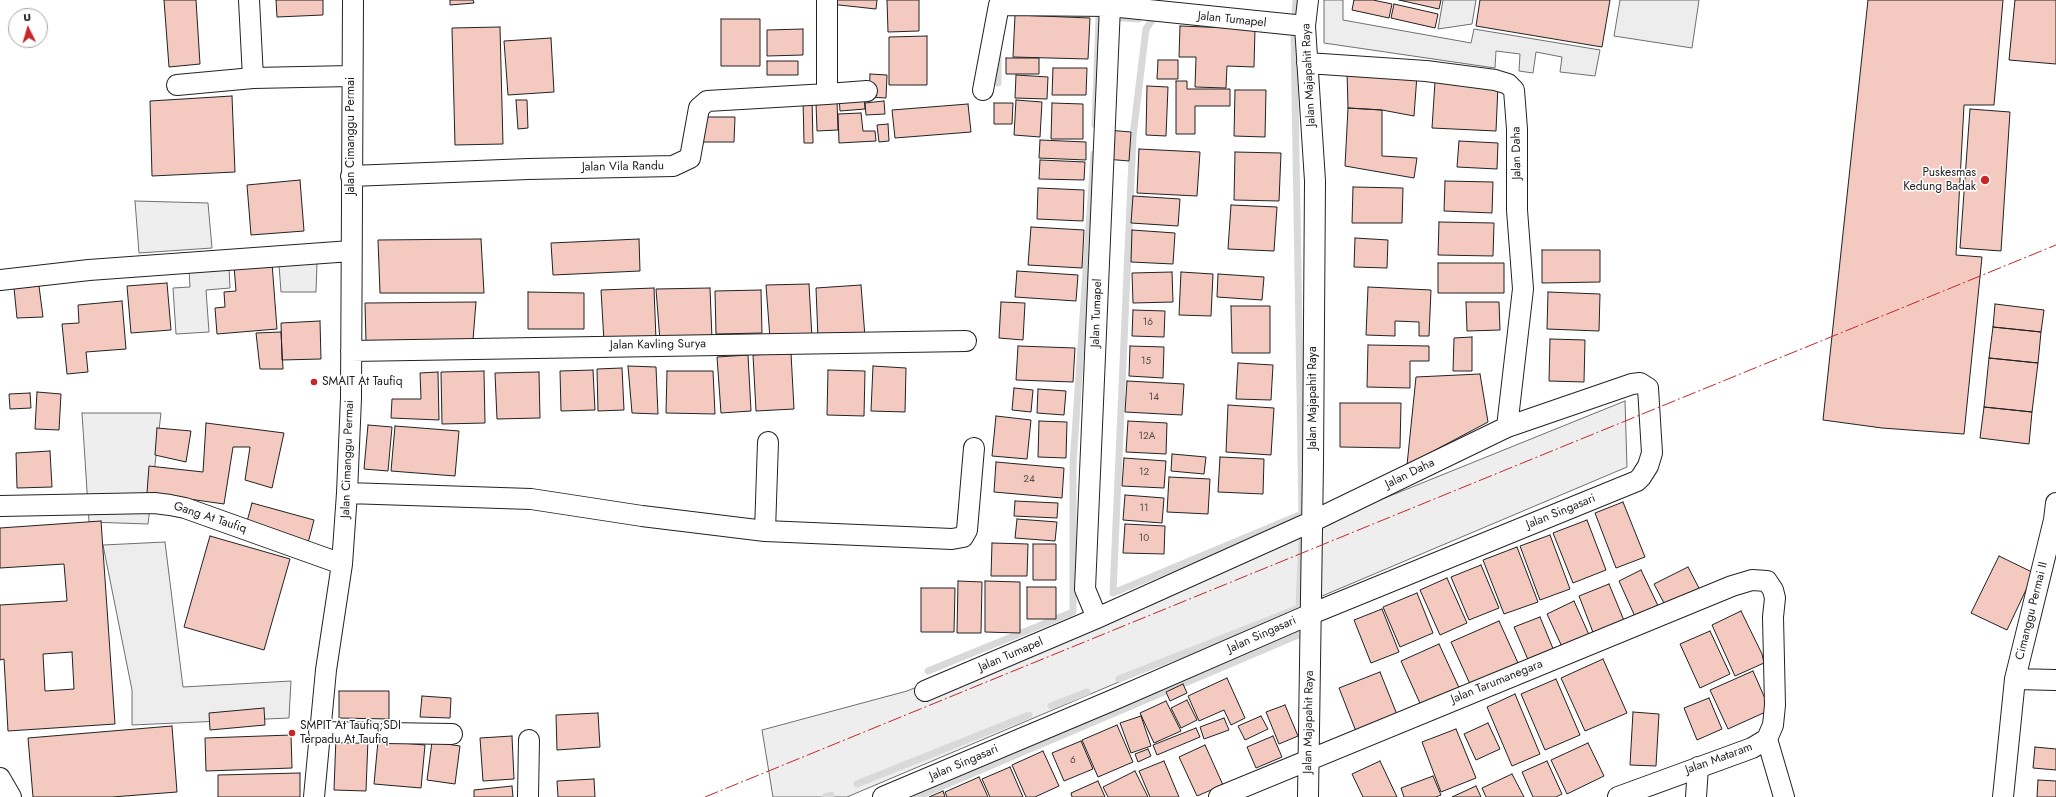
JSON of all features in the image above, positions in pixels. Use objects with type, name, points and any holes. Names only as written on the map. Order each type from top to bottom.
[{"type":"street","points":[[249,0],[253,78]]},
{"type":"street","name":"Jalan Cimanggu Permai","points":[[314,797],[319,732],[342,564],[347,493],[351,351],[351,76],[353,0]]},
{"type":"street","points":[[828,0],[827,94],[866,91]]},
{"type":"street","name":"Jalan Majapahit Raya","points":[[1308,0],[1297,26],[1307,63],[1315,181],[1308,797]]},
{"type":"street","name":"Jalan Tumapel","points":[[983,90],[998,5],[1297,26]]},
{"type":"street","name":"Jalan Tumapel","points":[[1097,618],[1085,589],[1110,12]]},
{"type":"street","name":"Jalan Daha","points":[[1307,63],[1426,71],[1495,80],[1508,84],[1514,90],[1517,129],[1517,210],[1523,289],[1507,427]]},
{"type":"street","points":[[177,85],[253,78],[351,76]]},
{"type":"street","name":"Jalan Vila Randu","points":[[352,176],[528,169],[673,166],[690,158],[699,108],[707,101],[827,94]]},
{"type":"street","points":[[0,280],[89,270],[351,252]]},
{"type":"street","name":"Jalan Kavling Surya","points":[[351,351],[966,341]]},
{"type":"street","name":"Jalan Daha","points":[[1312,521],[1507,427],[1640,383],[1648,388],[1652,453],[1648,466],[1642,477]]},
{"type":"street","points":[[765,531],[768,442]]},
{"type":"street","points":[[347,493],[532,499],[642,516],[765,531],[948,539],[963,537],[969,523],[974,448]]},
{"type":"street","name":"Jalan Singasari","points":[[883,797],[1113,700],[1311,614],[1628,485],[1642,477]]},
{"type":"street","name":"Gang At Taufiq","points":[[0,506],[154,503],[170,505],[184,508],[342,564]]},
{"type":"street","name":"Cimanggu Permai II","points":[[2003,797],[2016,679],[2055,514]]},
{"type":"street","name":"Jalan Tumapel","points":[[925,691],[1097,618],[1312,521]]},
{"type":"street","name":"Jalan Tarumanegara","points":[[1220,797],[1732,586],[1752,580],[1767,581],[1773,590]]},
{"type":"street","name":"Jalan Mataram","points":[[1618,797],[1698,766],[1752,748],[1767,739],[1773,726],[1775,705],[1775,598],[1773,590]]},
{"type":"street","points":[[2016,679],[2056,680]]},
{"type":"street","points":[[319,732],[452,734]]},
{"type":"street","points":[[1767,739],[1784,797]]},
{"type":"street","points":[[528,797],[529,740]]},
{"type":"street","points":[[1696,797],[1698,766]]},
{"type":"street","points":[[0,778],[11,797]]},
{"type":"shaded area","points":[[1324,0],[1343,0],[1343,20],[1471,43],[1474,29],[1600,50],[1595,76],[1560,72],[1562,57],[1536,52],[1533,73],[1519,71],[1520,54],[1496,51],[1495,68],[1324,43]]},
{"type":"shaded area","points":[[1443,0],[1476,0],[1472,24],[1438,29]]},
{"type":"shaded area","points":[[1620,0],[1699,0],[1692,48],[1614,36]]},
{"type":"shaded area","points":[[135,201],[208,203],[212,248],[139,253]]},
{"type":"shaded area","points":[[317,263],[316,292],[281,292],[279,265]]},
{"type":"shaded area","points":[[229,267],[230,288],[206,290],[209,332],[176,334],[173,288],[190,287],[189,269]]},
{"type":"shaded area","points":[[1625,401],[1627,467],[847,797],[773,797],[762,730],[907,691]]},
{"type":"shaded area","points":[[82,413],[161,413],[148,524],[89,522]]},
{"type":"shaded area","points":[[165,542],[183,687],[291,681],[289,718],[132,725],[132,690],[103,545]]},
{"type":"building","points":[[164,0],[196,0],[200,64],[169,67]]},
{"type":"building","points":[[276,0],[323,0],[323,15],[277,17]]},
{"type":"building","points":[[450,0],[473,0],[474,3],[450,5]]},
{"type":"building","points":[[831,0],[877,0],[876,9],[830,4]]},
{"type":"building","points":[[887,0],[919,0],[919,31],[888,32]]},
{"type":"building","points":[[1354,0],[1373,0],[1392,4],[1389,18],[1352,10]]},
{"type":"building","points":[[1399,0],[1441,0],[1439,9]]},
{"type":"building","points":[[1480,0],[1610,0],[1602,47],[1476,26]]},
{"type":"building","points":[[1868,0],[2003,0],[1994,105],[1964,105],[1956,255],[1982,257],[1964,434],[1882,428],[1823,420]]},
{"type":"building","points":[[2015,0],[2056,0],[2056,64],[2009,60]]},
{"type":"building","points":[[1394,4],[1438,14],[1435,28],[1391,18]]},
{"type":"building","points":[[1015,15],[1090,18],[1088,59],[1013,57]]},
{"type":"building","points":[[721,19],[760,19],[760,66],[721,66]]},
{"type":"building","points":[[1180,26],[1255,29],[1254,67],[1227,66],[1226,88],[1195,87],[1196,57],[1179,57]]},
{"type":"building","points":[[500,27],[503,144],[455,145],[452,28]]},
{"type":"building","points":[[803,29],[803,55],[767,56],[767,30]]},
{"type":"building","points":[[927,36],[927,85],[889,85],[889,37]]},
{"type":"building","points":[[551,38],[554,92],[508,95],[504,41]]},
{"type":"building","points":[[1006,58],[1039,58],[1039,74],[1006,74]]},
{"type":"building","points":[[1158,60],[1178,60],[1178,79],[1157,79]]},
{"type":"building","points":[[767,61],[798,61],[798,75],[767,75]]},
{"type":"building","points":[[1053,68],[1087,68],[1086,95],[1052,95]]},
{"type":"building","points":[[1347,71],[1417,75],[1414,116],[1382,110],[1348,108]]},
{"type":"building","points":[[870,74],[887,75],[886,98],[869,97]]},
{"type":"building","points":[[1016,75],[1048,77],[1047,99],[1015,98]]},
{"type":"building","points":[[1176,81],[1187,81],[1187,89],[1230,89],[1230,106],[1195,106],[1195,134],[1176,134]]},
{"type":"building","points":[[1435,82],[1498,85],[1496,131],[1432,128]]},
{"type":"building","points":[[1147,86],[1168,87],[1166,136],[1146,135]]},
{"type":"building","points":[[1235,90],[1266,90],[1265,137],[1234,136]]},
{"type":"building","points":[[864,95],[865,109],[840,111],[839,97]]},
{"type":"building","points":[[232,96],[235,172],[152,176],[150,101]]},
{"type":"building","points":[[803,98],[812,98],[813,143],[804,143]]},
{"type":"building","points":[[516,100],[527,100],[528,128],[518,129]]},
{"type":"building","points":[[1016,100],[1042,102],[1040,137],[1014,135]]},
{"type":"building","points":[[837,101],[838,130],[817,131],[816,103]]},
{"type":"building","points":[[884,101],[885,114],[866,115],[865,103]]},
{"type":"building","points":[[994,103],[1013,103],[1012,124],[994,124]]},
{"type":"building","points":[[1052,103],[1083,104],[1083,139],[1051,139]]},
{"type":"building","points":[[968,104],[971,132],[895,138],[892,110]]},
{"type":"building","points":[[1348,108],[1382,110],[1382,156],[1417,158],[1414,178],[1345,166]]},
{"type":"building","name":"Puskesmas Kedung Badak","points":[[1970,109],[2010,112],[2001,251],[1960,248]]},
{"type":"building","points":[[861,113],[863,131],[875,131],[876,141],[839,143],[838,114]]},
{"type":"building","points":[[698,117],[735,117],[734,142],[698,142]]},
{"type":"building","points":[[888,124],[889,141],[879,142],[877,125]]},
{"type":"building","points":[[1107,130],[1131,132],[1129,161],[1105,159]]},
{"type":"building","points":[[1040,140],[1086,142],[1086,160],[1039,158]]},
{"type":"building","points":[[1459,141],[1498,143],[1497,169],[1457,167]]},
{"type":"building","points":[[1139,149],[1200,152],[1197,196],[1137,193]]},
{"type":"building","points":[[1235,152],[1281,153],[1279,201],[1234,200]]},
{"type":"building","points":[[1040,160],[1085,162],[1084,180],[1039,179]]},
{"type":"building","points":[[300,180],[304,231],[251,235],[247,185]]},
{"type":"building","points":[[1445,181],[1493,182],[1492,213],[1444,211]]},
{"type":"building","points":[[1353,187],[1403,188],[1402,223],[1352,223]]},
{"type":"building","points":[[1038,188],[1084,190],[1083,221],[1037,219]]},
{"type":"building","points":[[1133,196],[1180,199],[1178,226],[1131,223]]},
{"type":"building","points":[[1231,205],[1277,207],[1274,251],[1228,249]]},
{"type":"building","points":[[1439,222],[1494,223],[1493,256],[1438,255]]},
{"type":"building","points":[[1031,227],[1084,230],[1082,268],[1028,265]]},
{"type":"building","points":[[1132,230],[1175,233],[1173,264],[1131,262]]},
{"type":"building","points":[[1355,238],[1388,240],[1387,268],[1354,267]]},
{"type":"building","points":[[481,239],[484,293],[380,293],[378,240]]},
{"type":"building","points":[[639,239],[640,271],[553,275],[551,243]]},
{"type":"building","points":[[1542,250],[1600,250],[1600,282],[1542,283]]},
{"type":"building","points":[[272,263],[277,329],[217,334],[215,308],[225,307],[224,292],[236,291],[234,266]]},
{"type":"building","points":[[1438,263],[1504,263],[1504,293],[1438,293]]},
{"type":"building","points":[[1017,271],[1078,275],[1076,301],[1015,297]]},
{"type":"building","points":[[1172,272],[1173,302],[1133,303],[1132,273]]},
{"type":"building","points":[[1181,272],[1213,274],[1211,316],[1179,315]]},
{"type":"building","points":[[1218,274],[1264,277],[1262,300],[1217,297]]},
{"type":"building","points":[[167,283],[171,330],[131,333],[127,286]]},
{"type":"building","points":[[809,284],[812,338],[770,339],[766,285]]},
{"type":"building","points":[[861,285],[865,337],[818,339],[816,288]]},
{"type":"building","points":[[39,286],[43,317],[17,318],[14,288]]},
{"type":"building","points":[[1368,287],[1431,290],[1429,336],[1419,336],[1419,322],[1395,321],[1395,336],[1366,335]]},
{"type":"building","points":[[654,288],[656,340],[604,342],[601,290]]},
{"type":"building","points":[[710,288],[712,339],[660,341],[656,289]]},
{"type":"building","points":[[761,290],[762,333],[716,334],[715,291]]},
{"type":"building","points":[[528,292],[584,293],[584,329],[528,329]]},
{"type":"building","points":[[1548,292],[1600,294],[1599,331],[1547,329]]},
{"type":"building","points":[[122,301],[126,349],[86,352],[88,372],[67,374],[62,324],[79,323],[78,305]]},
{"type":"building","points":[[476,302],[473,340],[366,343],[365,303]]},
{"type":"building","points":[[1001,302],[1025,303],[1023,340],[999,338]]},
{"type":"building","points":[[1466,302],[1499,302],[1500,330],[1467,331]]},
{"type":"building","points":[[1995,304],[2044,310],[2041,332],[1993,327]]},
{"type":"building","points":[[1231,306],[1270,306],[1270,353],[1232,353]]},
{"type":"building","points":[[1133,310],[1165,311],[1164,337],[1132,336]]},
{"type":"building","points":[[320,321],[321,359],[282,360],[281,323]]},
{"type":"building","points":[[1993,327],[2041,332],[2038,363],[1989,358]]},
{"type":"building","points":[[281,332],[283,369],[260,369],[256,333]]},
{"type":"building","points":[[1472,337],[1472,371],[1453,371],[1454,338]]},
{"type":"building","points":[[1550,339],[1585,340],[1584,382],[1549,381]]},
{"type":"building","points":[[1368,345],[1429,346],[1429,361],[1410,361],[1410,388],[1367,387]]},
{"type":"building","points":[[1018,346],[1075,348],[1073,382],[1016,380]]},
{"type":"building","points":[[1130,346],[1164,347],[1163,378],[1129,376]]},
{"type":"building","points":[[791,353],[794,409],[756,411],[753,355]]},
{"type":"building","points":[[748,355],[751,411],[721,413],[717,357]]},
{"type":"building","points":[[1989,358],[2038,363],[2032,412],[1984,407]]},
{"type":"building","points":[[1238,363],[1273,365],[1271,400],[1236,399]]},
{"type":"building","points":[[628,366],[656,367],[658,414],[632,413]]},
{"type":"building","points":[[873,366],[906,368],[905,412],[871,411]]},
{"type":"building","points":[[622,368],[624,410],[598,411],[597,369]]},
{"type":"building","points":[[593,370],[595,410],[561,411],[560,371]]},
{"type":"building","points":[[828,370],[865,371],[864,416],[827,415]]},
{"type":"building","points":[[484,371],[485,423],[442,424],[441,372]]},
{"type":"building","points":[[667,371],[713,371],[715,414],[666,413]]},
{"type":"building","points":[[438,372],[439,420],[391,418],[392,399],[421,399],[420,373]]},
{"type":"building","points":[[539,372],[540,418],[497,419],[495,373]]},
{"type":"building","points":[[1480,374],[1488,422],[1407,465],[1416,377]]},
{"type":"building","points":[[1127,381],[1184,384],[1182,415],[1125,412]]},
{"type":"building","points":[[1014,388],[1033,390],[1031,412],[1012,410]]},
{"type":"building","points":[[1038,389],[1066,391],[1064,415],[1037,413]]},
{"type":"building","points":[[37,392],[61,394],[59,430],[35,429]]},
{"type":"building","points":[[30,393],[31,408],[10,409],[9,394]]},
{"type":"building","points":[[1340,403],[1401,403],[1400,448],[1340,447]]},
{"type":"building","points":[[1228,405],[1274,408],[1271,455],[1226,452]]},
{"type":"building","points":[[1984,407],[2032,412],[2029,444],[1980,438]]},
{"type":"building","points":[[996,416],[1031,420],[1027,459],[992,456]]},
{"type":"building","points":[[1039,421],[1067,422],[1066,458],[1038,457]]},
{"type":"building","points":[[1128,421],[1167,423],[1166,454],[1126,452]]},
{"type":"building","points":[[206,423],[284,433],[272,488],[245,480],[250,447],[233,447],[224,504],[147,493],[149,466],[203,472]]},
{"type":"building","points":[[368,425],[392,427],[388,471],[364,469]]},
{"type":"building","points":[[395,426],[459,431],[455,476],[391,471]]},
{"type":"building","points":[[157,428],[191,431],[186,462],[155,455]]},
{"type":"building","points":[[50,451],[52,487],[17,488],[16,453]]},
{"type":"building","points":[[1172,454],[1206,457],[1204,474],[1171,471]]},
{"type":"building","points":[[1220,457],[1264,459],[1263,494],[1218,492]]},
{"type":"building","points":[[1124,458],[1166,461],[1164,488],[1122,486]]},
{"type":"building","points":[[996,462],[1064,468],[1062,498],[994,492]]},
{"type":"building","points":[[1169,477],[1210,479],[1208,514],[1167,512]]},
{"type":"building","points":[[1125,495],[1164,498],[1162,523],[1123,520]]},
{"type":"building","points":[[1015,501],[1058,503],[1057,518],[1014,516]]},
{"type":"building","points":[[1623,502],[1645,557],[1616,568],[1595,513]]},
{"type":"building","points":[[252,503],[314,520],[307,547],[245,529]]},
{"type":"building","points":[[1017,519],[1057,522],[1055,541],[1015,538]]},
{"type":"building","points":[[1587,520],[1606,570],[1573,583],[1553,533]]},
{"type":"building","points":[[101,521],[115,724],[8,731],[4,659],[0,660],[0,605],[67,601],[64,564],[0,568],[0,528]],"holes":[[[72,652],[74,689],[45,691],[43,654]]]},
{"type":"building","points":[[1125,524],[1165,526],[1164,554],[1123,553]]},
{"type":"building","points":[[1550,535],[1570,589],[1540,600],[1520,546]]},
{"type":"building","points":[[210,536],[290,559],[264,650],[184,627]]},
{"type":"building","points":[[992,543],[1028,544],[1027,576],[991,576]]},
{"type":"building","points":[[1033,544],[1056,544],[1056,580],[1033,580]]},
{"type":"building","points":[[1517,547],[1538,602],[1504,614],[1483,560]]},
{"type":"building","points":[[1999,556],[2034,573],[2007,630],[1971,613]]},
{"type":"building","points":[[1481,565],[1499,608],[1469,620],[1451,577]]},
{"type":"building","points":[[1688,567],[1700,590],[1666,607],[1654,584]]},
{"type":"building","points":[[1641,570],[1660,610],[1637,621],[1619,581]]},
{"type":"building","points":[[1447,578],[1467,623],[1440,635],[1420,590]]},
{"type":"building","points":[[958,581],[982,582],[981,633],[957,633]]},
{"type":"building","points":[[985,581],[1020,582],[1020,633],[985,632]]},
{"type":"building","points":[[1609,584],[1625,623],[1594,635],[1579,596]]},
{"type":"building","points":[[1027,587],[1056,587],[1056,619],[1027,619]]},
{"type":"building","points":[[921,588],[955,588],[954,632],[921,632]]},
{"type":"building","points":[[1417,593],[1433,633],[1400,647],[1383,607]]},
{"type":"building","points":[[1574,601],[1590,637],[1563,649],[1547,614]]},
{"type":"building","points":[[1382,609],[1399,652],[1371,663],[1354,620]]},
{"type":"building","points":[[1741,611],[1762,654],[1764,663],[1735,676],[1712,625]]},
{"type":"building","points":[[1540,617],[1554,651],[1529,662],[1514,627]]},
{"type":"building","points":[[1499,621],[1518,663],[1470,684],[1451,642]]},
{"type":"building","points":[[1710,631],[1730,674],[1700,688],[1680,644]]},
{"type":"building","points":[[1439,644],[1461,692],[1423,710],[1401,661]]},
{"type":"building","points":[[1603,659],[1627,713],[1585,731],[1561,678]]},
{"type":"building","points":[[1753,671],[1770,710],[1728,729],[1710,690]]},
{"type":"building","points":[[1380,672],[1398,717],[1357,734],[1339,688]]},
{"type":"building","points":[[1227,678],[1245,718],[1231,725],[1224,710],[1199,721],[1188,696]]},
{"type":"building","points":[[1556,679],[1580,735],[1545,750],[1521,694]]},
{"type":"building","points":[[1183,684],[1187,693],[1170,701],[1166,692]]},
{"type":"building","points":[[339,691],[389,691],[389,719],[339,718]]},
{"type":"building","points":[[1515,694],[1540,754],[1512,766],[1487,707]]},
{"type":"building","points":[[422,696],[451,698],[450,718],[420,717]]},
{"type":"building","points":[[1709,698],[1722,729],[1697,740],[1684,708]]},
{"type":"building","points":[[1187,700],[1197,720],[1181,728],[1171,708]]},
{"type":"building","points":[[1166,701],[1181,731],[1154,743],[1140,713]]},
{"type":"building","points":[[1285,705],[1298,736],[1279,744],[1266,712]]},
{"type":"building","points":[[264,708],[265,725],[210,730],[209,713]]},
{"type":"building","points":[[1633,712],[1659,714],[1656,766],[1630,765]]},
{"type":"building","points":[[598,713],[600,747],[557,750],[556,715]]},
{"type":"building","points":[[1141,716],[1151,746],[1131,753],[1120,723]]},
{"type":"building","points":[[1261,716],[1268,729],[1245,740],[1238,726]]},
{"type":"building","points":[[1224,718],[1229,730],[1204,739],[1200,727]]},
{"type":"building","points":[[1488,723],[1500,749],[1476,760],[1464,734]]},
{"type":"building","points":[[1117,725],[1133,762],[1098,777],[1082,740]]},
{"type":"building","points":[[172,726],[177,792],[112,797],[33,797],[28,738]]},
{"type":"building","points":[[1196,728],[1200,737],[1157,755],[1153,745]]},
{"type":"building","points":[[1456,729],[1476,778],[1441,792],[1422,742]]},
{"type":"building","points":[[291,735],[292,768],[206,771],[205,738]]},
{"type":"building","points":[[512,736],[514,779],[483,781],[480,738]]},
{"type":"building","points":[[1273,736],[1282,757],[1256,768],[1247,747]]},
{"type":"building","points":[[336,737],[368,739],[366,791],[334,790]]},
{"type":"building","points":[[378,741],[425,745],[421,788],[374,784]]},
{"type":"building","points":[[1081,741],[1093,769],[1064,781],[1052,753]]},
{"type":"building","points":[[432,742],[460,746],[455,784],[427,780]]},
{"type":"building","points":[[1588,743],[1604,776],[1567,794],[1551,760]]},
{"type":"building","points":[[1205,745],[1223,785],[1197,796],[1179,757]]},
{"type":"building","points":[[2035,747],[2056,749],[2056,770],[2033,768]]},
{"type":"building","points":[[1148,749],[1151,756],[1138,762],[1135,754]]},
{"type":"building","points":[[1043,751],[1059,786],[1035,797],[1026,797],[1012,765]]},
{"type":"building","points":[[1164,761],[1179,797],[1150,797],[1139,771]]},
{"type":"building","points":[[1380,761],[1397,797],[1363,797],[1352,774]]},
{"type":"building","points":[[1547,761],[1562,794],[1556,797],[1533,797],[1522,772]]},
{"type":"building","points":[[1010,767],[1023,797],[990,797],[982,779]]},
{"type":"building","points":[[1135,771],[1148,797],[1108,797],[1103,787]]},
{"type":"building","points":[[300,773],[300,797],[218,797],[218,775]]},
{"type":"building","points":[[1512,774],[1524,797],[1486,797],[1482,788]]},
{"type":"building","points":[[1433,776],[1441,795],[1436,797],[1404,797],[1401,788]]},
{"type":"building","points":[[979,777],[988,797],[947,797],[945,792]]},
{"type":"building","points":[[594,779],[595,797],[558,797],[557,781]]},
{"type":"building","points":[[2038,780],[2056,781],[2056,797],[2037,797]]},
{"type":"building","points":[[1098,781],[1105,797],[1072,797],[1071,793]]},
{"type":"building","points":[[512,786],[513,797],[474,797],[474,790]]},
{"type":"building","points":[[1476,786],[1481,797],[1452,797]]},
{"type":"building","points":[[943,791],[945,797],[929,797]]},
{"type":"waterway","points":[[1152,20],[1146,29],[1133,136],[1113,593],[1302,514],[1294,31],[1296,0]]},
{"type":"waterway","points":[[1095,125],[1099,16]]},
{"type":"waterway","points":[[1110,17],[1138,19]]},
{"type":"waterway","points":[[998,55],[998,83]]},
{"type":"waterway","points":[[928,671],[1073,612],[1073,464],[1094,154]]},
{"type":"waterway","points":[[1119,679],[1299,608],[1302,533]]},
{"type":"waterway","points":[[917,797],[1298,635]]},
{"type":"waterway","points":[[1051,706],[1087,692]]},
{"type":"waterway","points":[[857,784],[1029,715]]},
{"type":"waterway","points":[[825,797],[831,795]]},
{"type":"power","points":[[705,797],[2056,245]]},
{"type":"place","name":"Puskesmas Kedung Badak","points":[[1985,180]]},
{"type":"place","name":"SMAIT At Taufiq","points":[[314,382]]},
{"type":"place","name":"SMPIT At Taufiq;SDI Terpadu At Taufiq","points":[[292,733]]}]
